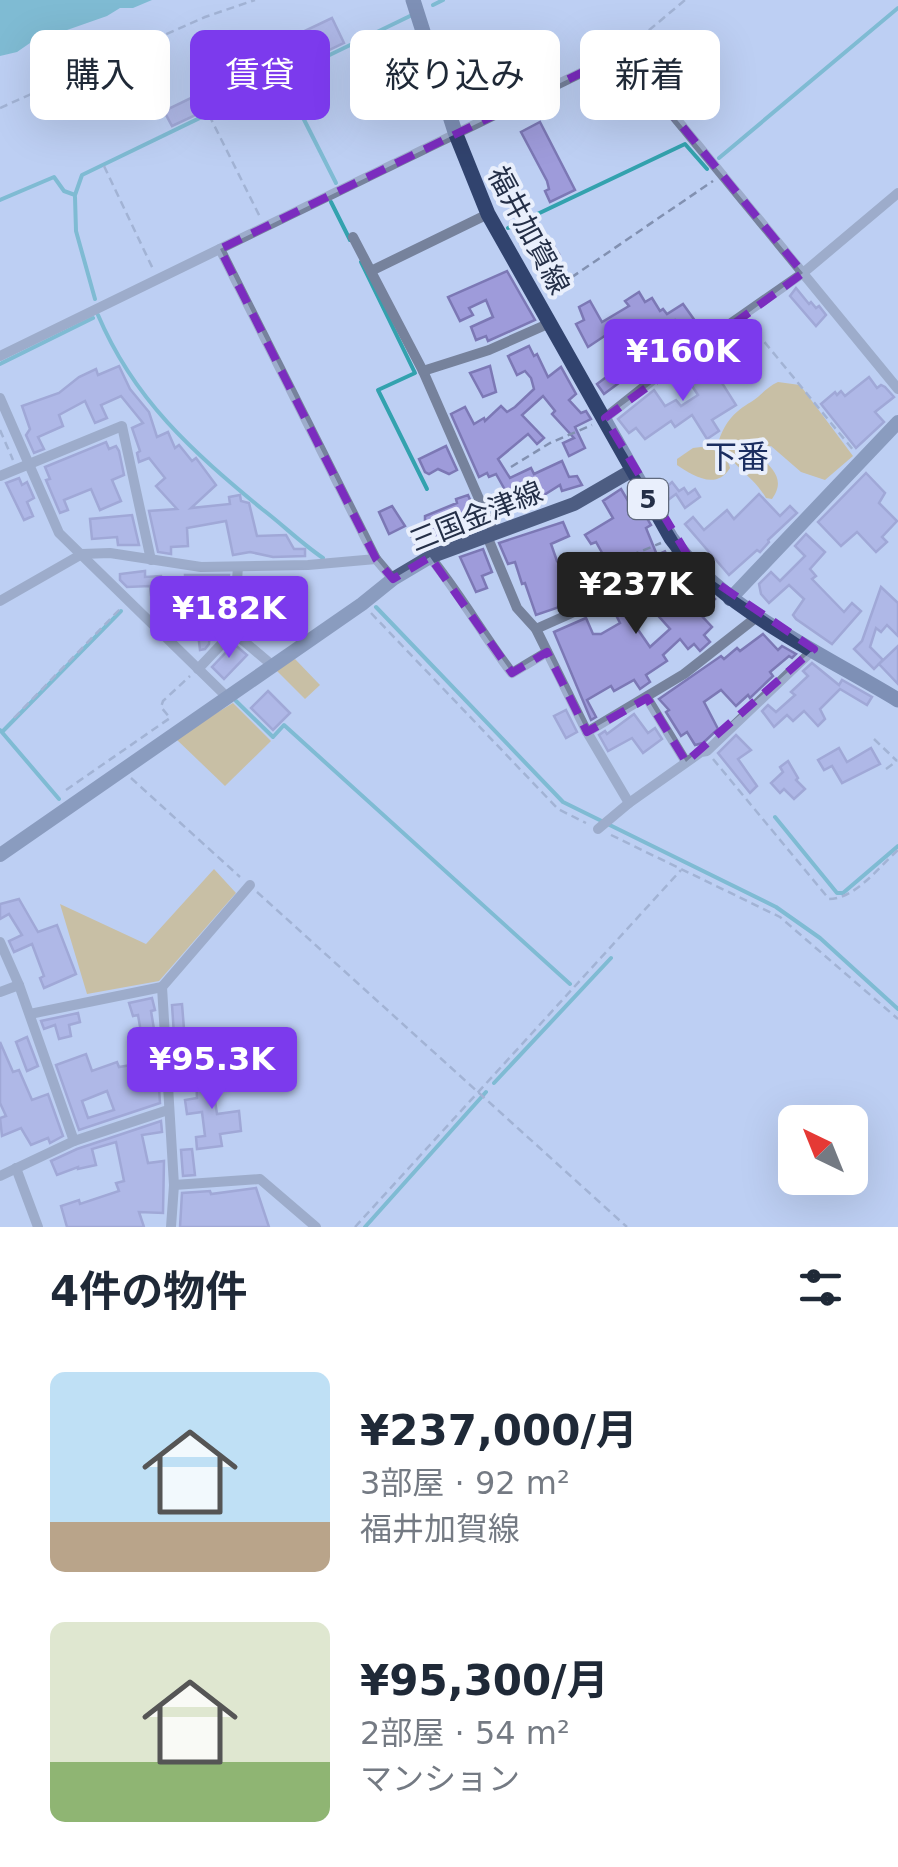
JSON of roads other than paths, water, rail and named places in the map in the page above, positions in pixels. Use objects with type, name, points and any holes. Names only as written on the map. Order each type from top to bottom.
[{"type":"main road","name":"福井加賀線","points":[[412,0],[455,132],[488,214],[676,545],[730,599],[898,700]]},
{"type":"main road","points":[[730,599],[898,422]]},
{"type":"main road","name":"三国金津線","points":[[0,854],[430,557],[574,504],[631,471]]},
{"type":"street","points":[[0,356],[622,53],[898,389]]},
{"type":"street","points":[[604,419],[674,363],[803,273],[898,194]]},
{"type":"street","points":[[372,271],[488,214]]},
{"type":"street","points":[[354,236],[424,371],[517,608],[536,629],[587,732],[629,803]]},
{"type":"street","points":[[220,249],[376,559],[394,579]]},
{"type":"street","points":[[424,371],[489,350],[550,323]]},
{"type":"street","points":[[0,398],[22,466],[58,534],[226,696]]},
{"type":"street","points":[[0,476],[122,426],[151,560]]},
{"type":"street","points":[[536,629],[660,568],[676,545]]},
{"type":"street","points":[[0,601],[82,554],[110,553],[201,567],[376,559]]},
{"type":"street","points":[[430,557],[512,673],[547,652]]},
{"type":"street","points":[[198,669],[233,632],[238,567]]},
{"type":"street","points":[[587,732],[684,674],[758,616]]},
{"type":"street","points":[[233,632],[272,665]]},
{"type":"street","points":[[598,829],[686,762],[707,751],[814,649]]},
{"type":"street","points":[[647,698],[686,762]]},
{"type":"street","points":[[30,1014],[162,987],[250,886]]},
{"type":"street","points":[[0,942],[20,985],[74,1141]]},
{"type":"street","points":[[0,992],[20,985]]},
{"type":"street","points":[[162,987],[174,1185],[171,1227]]},
{"type":"street","points":[[0,1176],[74,1141],[168,1110]]},
{"type":"street","points":[[16,1168],[38,1227]]},
{"type":"street","points":[[174,1185],[260,1179],[316,1227]]},
{"type":"waterway","points":[[433,5],[443,0]]},
{"type":"waterway","points":[[719,158],[898,8]]},
{"type":"waterway","points":[[0,200],[54,177],[64,191],[75,195],[82,175],[410,16]]},
{"type":"waterway","points":[[304,120],[336,183]]},
{"type":"waterway","points":[[508,228],[685,144],[707,169]]},
{"type":"waterway","points":[[75,197],[76,231],[95,299]]},
{"type":"waterway","points":[[331,202],[350,240]]},
{"type":"waterway","points":[[361,262],[415,373],[378,390],[427,489]]},
{"type":"waterway","points":[[98,315],[129,373],[167,422],[236,487],[323,558]]},
{"type":"waterway","points":[[0,364],[93,318]]},
{"type":"waterway","points":[[376,607],[563,802],[776,907],[820,938],[898,1009]]},
{"type":"waterway","points":[[3,731],[121,611]]},
{"type":"waterway","points":[[236,701],[273,737],[284,725],[570,984]]},
{"type":"waterway","points":[[0,730],[59,799]]},
{"type":"waterway","points":[[775,817],[837,893],[843,893],[898,846]]},
{"type":"waterway","points":[[494,1083],[611,958]]},
{"type":"waterway","points":[[365,1227],[486,1092]]},
{"type":"district","name":"下番","points":[[737,457]]}]
